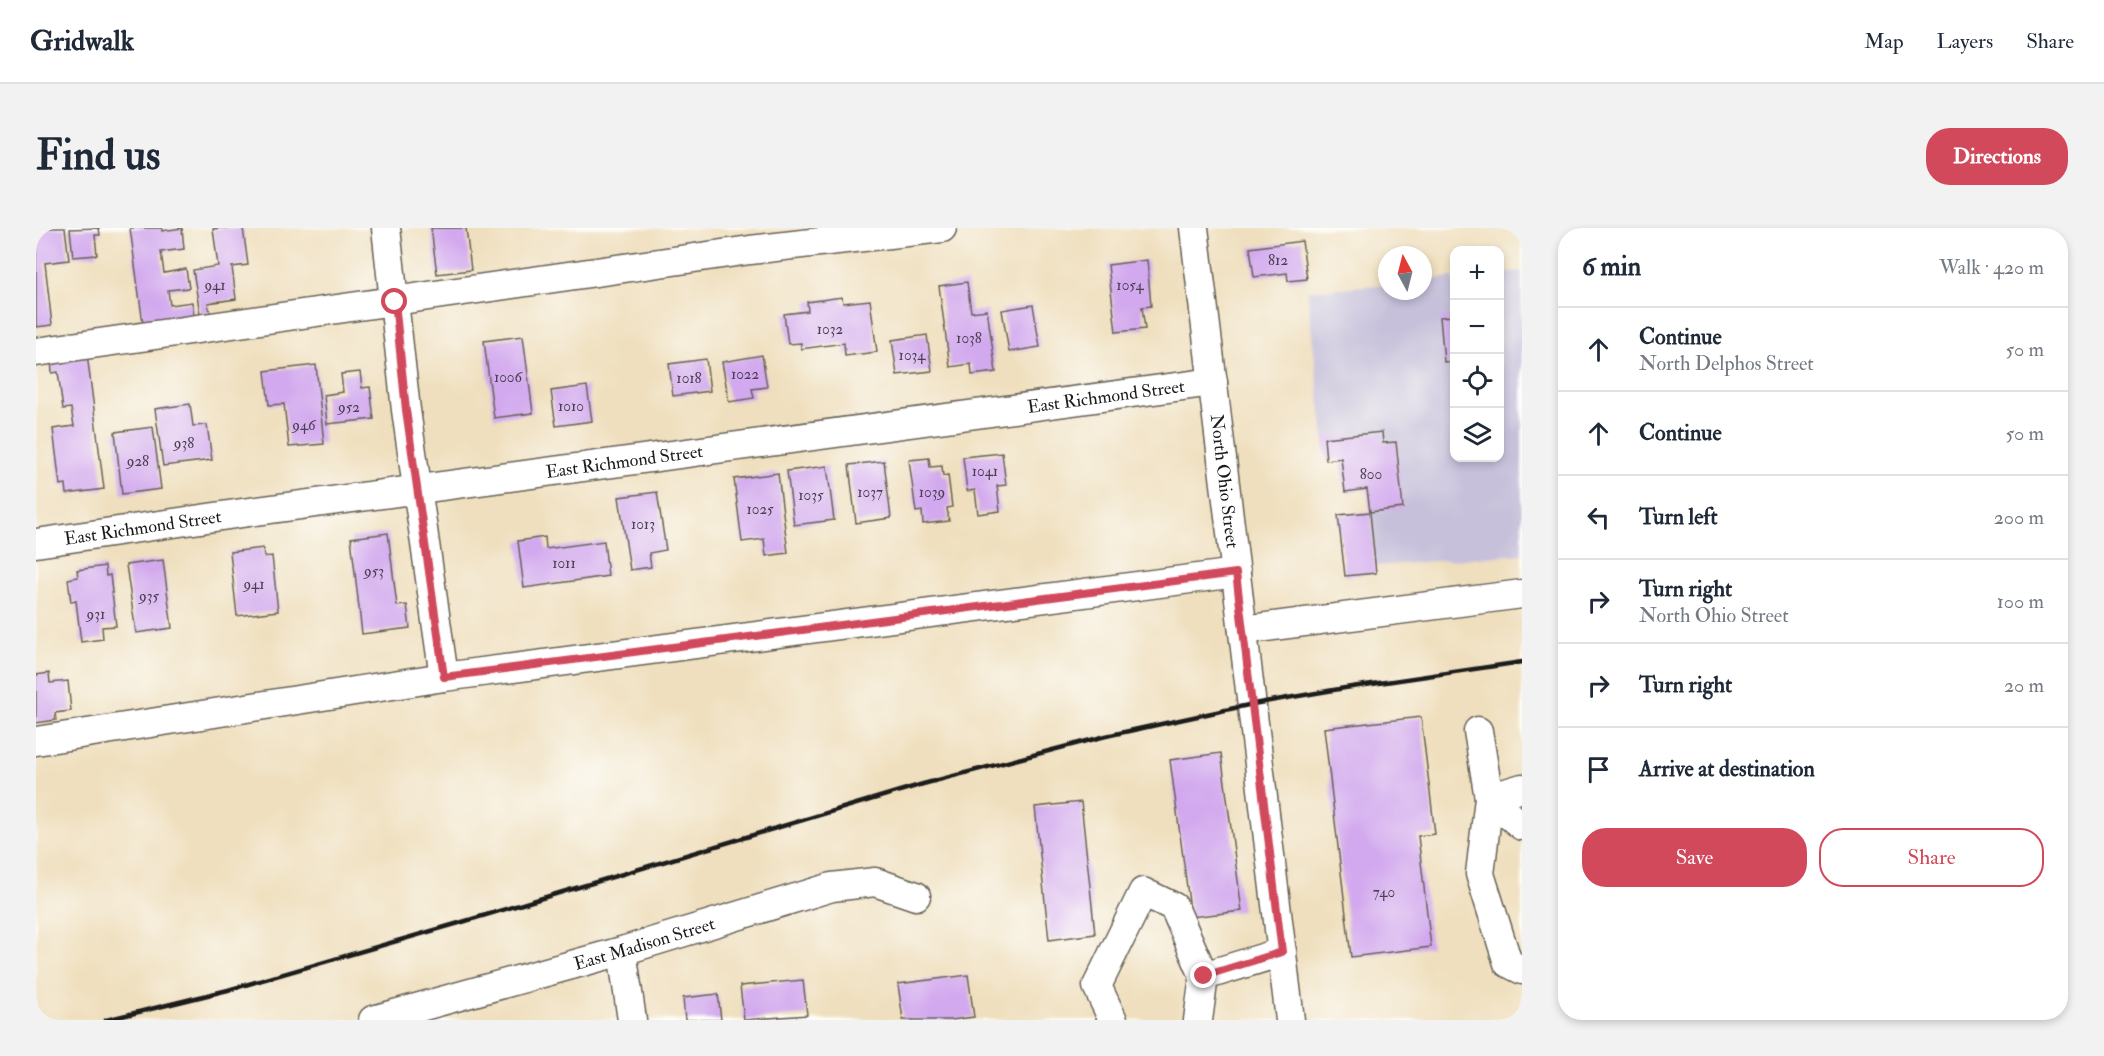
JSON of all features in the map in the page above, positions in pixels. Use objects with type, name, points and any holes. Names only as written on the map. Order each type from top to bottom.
[{"type":"street","points":[[386,228],[406,410],[444,677]]},
{"type":"street","points":[[36,352],[750,250],[942,228]]},
{"type":"street","name":"North Ohio Street","points":[[1194,228],[1290,1020]]},
{"type":"street","name":"East Richmond Street","points":[[36,543],[249,512],[1213,382]]},
{"type":"street","points":[[36,741],[444,677],[1236,573]]},
{"type":"street","points":[[1243,630],[1522,594]]},
{"type":"street","points":[[1478,731],[1489,798],[1479,874],[1508,963],[1522,970]]},
{"type":"street","points":[[1489,798],[1522,788]]},
{"type":"street","points":[[1489,798],[1522,826]]},
{"type":"street","name":"East Madison Street","points":[[373,1020],[622,951],[832,887],[875,882],[916,896]]},
{"type":"street","points":[[1113,1020],[1097,986],[1143,892],[1174,907],[1204,976],[1198,1020]]},
{"type":"street","points":[[622,951],[632,1020]]},
{"type":"street","points":[[1204,976],[1282,952]]},
{"type":"shaded area","points":[[1522,271],[1522,554],[1376,566],[1370,512],[1403,508],[1396,442],[1383,443],[1381,432],[1324,438],[1307,291],[1378,285],[1378,300],[1432,300],[1432,279],[1450,277],[1450,462],[1504,462],[1504,273]]},
{"type":"building","points":[[36,228],[65,228],[69,260],[45,263],[52,325],[36,327]]},
{"type":"building","points":[[99,228],[100,235],[95,235],[97,255],[73,257],[70,229]]},
{"type":"building","points":[[130,228],[162,228],[162,231],[182,228],[184,249],[161,252],[164,273],[186,269],[189,288],[168,290],[170,305],[192,302],[194,317],[143,324]]},
{"type":"building","points":[[243,228],[248,265],[232,267],[236,299],[208,303],[210,313],[200,314],[193,270],[218,266],[213,229]]},
{"type":"building","points":[[431,228],[466,228],[471,270],[437,274]]},
{"type":"building","points":[[1302,241],[1307,279],[1288,281],[1287,273],[1254,277],[1250,248]]},
{"type":"building","points":[[1147,260],[1151,306],[1142,307],[1145,329],[1116,332],[1108,265]]},
{"type":"building","points":[[967,282],[971,312],[987,310],[996,372],[972,375],[971,364],[950,367],[939,286]]},
{"type":"building","points":[[842,297],[843,303],[870,300],[877,352],[845,356],[844,343],[801,349],[801,343],[788,344],[784,314],[808,311],[807,302]]},
{"type":"building","points":[[1033,305],[1040,347],[1009,352],[1002,310]]},
{"type":"building","points":[[1450,316],[1450,361],[1444,362],[1440,317]]},
{"type":"building","points":[[927,335],[932,371],[897,375],[892,340]]},
{"type":"building","points":[[523,336],[533,413],[494,418],[484,341]]},
{"type":"building","points":[[87,354],[104,489],[67,494],[66,484],[60,485],[53,429],[74,426],[71,408],[63,409],[58,372],[52,373],[51,358]]},
{"type":"building","points":[[762,355],[767,387],[752,389],[754,398],[729,402],[722,362]]},
{"type":"building","points":[[706,359],[710,391],[673,396],[669,364]]},
{"type":"building","points":[[316,365],[324,444],[289,447],[284,404],[269,405],[265,371]]},
{"type":"building","points":[[360,372],[362,388],[370,387],[374,419],[327,424],[324,395],[343,392],[341,374]]},
{"type":"building","points":[[587,386],[592,421],[556,426],[551,391]]},
{"type":"building","points":[[190,404],[193,426],[207,425],[212,460],[163,466],[155,409]]},
{"type":"building","points":[[153,427],[161,489],[122,494],[115,432]]},
{"type":"building","points":[[1382,432],[1383,443],[1396,442],[1403,508],[1370,512],[1367,489],[1345,492],[1341,458],[1326,460],[1324,438]]},
{"type":"building","points":[[1002,453],[1006,485],[997,486],[1000,511],[978,514],[975,490],[967,491],[963,457]]},
{"type":"building","points":[[929,458],[930,467],[942,466],[943,476],[948,475],[952,507],[947,508],[949,521],[923,524],[922,511],[916,512],[909,460]]},
{"type":"building","points":[[884,461],[891,518],[856,523],[849,465]]},
{"type":"building","points":[[827,466],[834,520],[794,525],[787,471]]},
{"type":"building","points":[[778,473],[788,553],[766,556],[764,539],[742,542],[734,479]]},
{"type":"building","points":[[657,492],[666,550],[649,553],[651,567],[630,570],[619,497]]},
{"type":"building","points":[[1370,512],[1376,573],[1345,576],[1338,515]]},
{"type":"building","points":[[388,533],[397,606],[407,605],[410,628],[362,634],[351,538]]},
{"type":"building","points":[[545,537],[546,549],[604,541],[608,576],[524,588],[518,541]]},
{"type":"building","points":[[263,548],[264,557],[272,556],[278,611],[237,616],[230,552]]},
{"type":"building","points":[[163,560],[172,628],[136,633],[126,565]]},
{"type":"building","points":[[105,566],[106,576],[110,575],[116,626],[102,627],[103,639],[81,642],[76,601],[71,602],[68,579],[78,577],[77,570]]},
{"type":"building","points":[[49,673],[50,683],[68,681],[71,711],[55,713],[56,720],[36,723],[36,675]]},
{"type":"building","points":[[1421,717],[1435,834],[1418,836],[1431,947],[1351,957],[1324,728]]},
{"type":"building","points":[[1221,753],[1242,911],[1191,917],[1170,760]]},
{"type":"building","points":[[1081,802],[1095,934],[1049,940],[1035,807]]},
{"type":"building","points":[[968,975],[974,1017],[951,1020],[903,1020],[898,984]]},
{"type":"building","points":[[803,980],[807,1015],[744,1020],[740,986]]},
{"type":"building","points":[[718,994],[721,1020],[685,1020],[683,998]]},
{"type":"railway","points":[[106,1020],[228,990],[923,784],[1106,736],[1253,704],[1522,662]]},
{"type":"route","points":[[395,302],[406,410],[444,677],[1236,573],[1282,952],[1204,976]]}]
